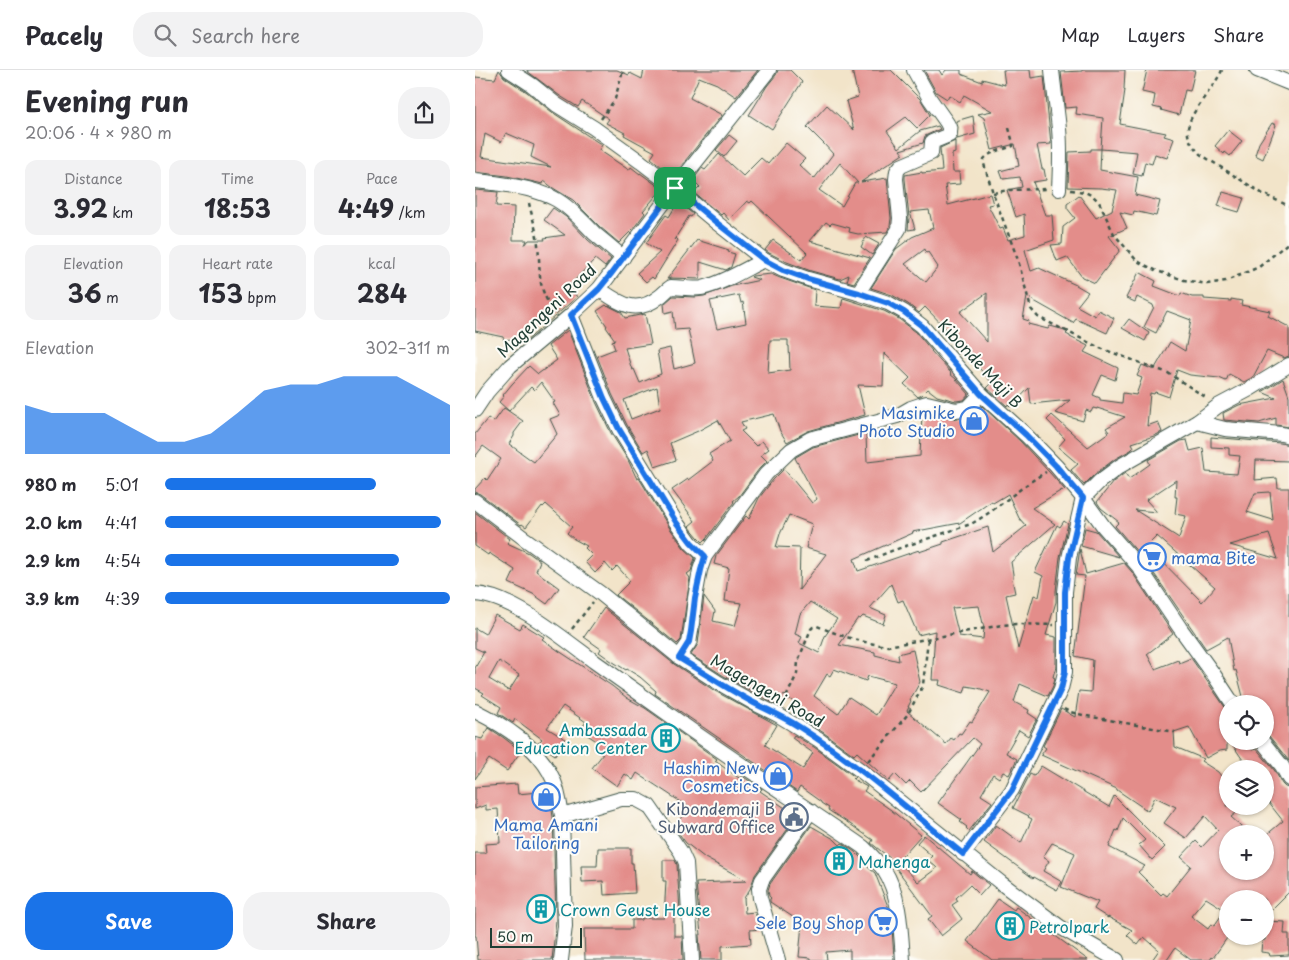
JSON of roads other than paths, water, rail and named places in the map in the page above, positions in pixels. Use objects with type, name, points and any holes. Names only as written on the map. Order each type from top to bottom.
[{"type":"street","name":"Kibonde Maji B","points":[[509,70],[557,105],[594,128],[675,188],[764,260],[783,270],[808,279],[888,303],[904,312],[922,326],[981,394],[1026,435],[1083,498],[1104,527],[1139,567],[1227,695]]},
{"type":"street","name":"Magengeni Road","points":[[475,410],[487,392],[510,366],[567,319],[599,289],[675,188],[769,70]]},
{"type":"street","points":[[859,293],[899,229],[897,171],[901,166],[931,153],[932,142],[949,135],[950,131],[914,70]]},
{"type":"street","points":[[1052,70],[1059,130],[1059,189]]},
{"type":"street","points":[[1257,70],[1289,84]]},
{"type":"street","points":[[475,181],[526,189],[556,199],[623,258]]},
{"type":"street","points":[[599,289],[619,302],[632,307],[640,307],[659,298],[671,286],[702,288],[764,260]]},
{"type":"street","points":[[567,319],[619,429],[676,522],[691,542],[705,556]]},
{"type":"street","points":[[963,854],[1012,790],[1061,689],[1065,672],[1065,592],[1069,558],[1083,498],[1100,481],[1120,466],[1197,422],[1218,406],[1250,389],[1289,364]]},
{"type":"street","points":[[679,658],[689,642],[695,598],[705,556],[766,474],[791,450],[810,440],[897,416],[920,404],[927,403],[956,410],[968,408],[981,394]]},
{"type":"street","points":[[1197,422],[1225,429],[1289,436]]},
{"type":"street","name":"Magengeni Road","points":[[475,501],[600,593],[679,658],[726,687],[778,714],[861,770],[963,854],[1059,926],[1117,960]]},
{"type":"street","points":[[475,594],[489,595],[515,606],[565,639],[688,728],[863,847],[883,870],[891,883],[901,929],[903,960]]},
{"type":"street","points":[[475,712],[496,722],[531,749],[545,764],[553,780],[562,816],[565,926],[561,960]]},
{"type":"street","points":[[1269,750],[1282,766],[1289,779]]},
{"type":"street","points":[[562,816],[621,799],[636,799],[649,806],[686,862],[692,960]]},
{"type":"street","points":[[778,960],[763,910],[759,889],[762,880],[811,811]]},
{"type":"place","name":"Masimike Photo Studio","points":[[974,421]]},
{"type":"place","name":"mama Bite","points":[[1152,557]]},
{"type":"place","name":"Ambassada Education Center","points":[[666,738]]},
{"type":"place","name":"Hashim New Cosmetics","points":[[778,776]]},
{"type":"place","name":"Mama Amani Tailoring","points":[[546,797]]},
{"type":"place","name":"Kibondemaji B Subward Office","points":[[794,817]]},
{"type":"place","name":"Mahenga","points":[[839,861]]},
{"type":"place","name":"Crown Geust House","points":[[541,909]]},
{"type":"place","name":"Sele Boy Shop","points":[[883,922]]},
{"type":"place","name":"Petrolpark","points":[[1010,926]]}]
